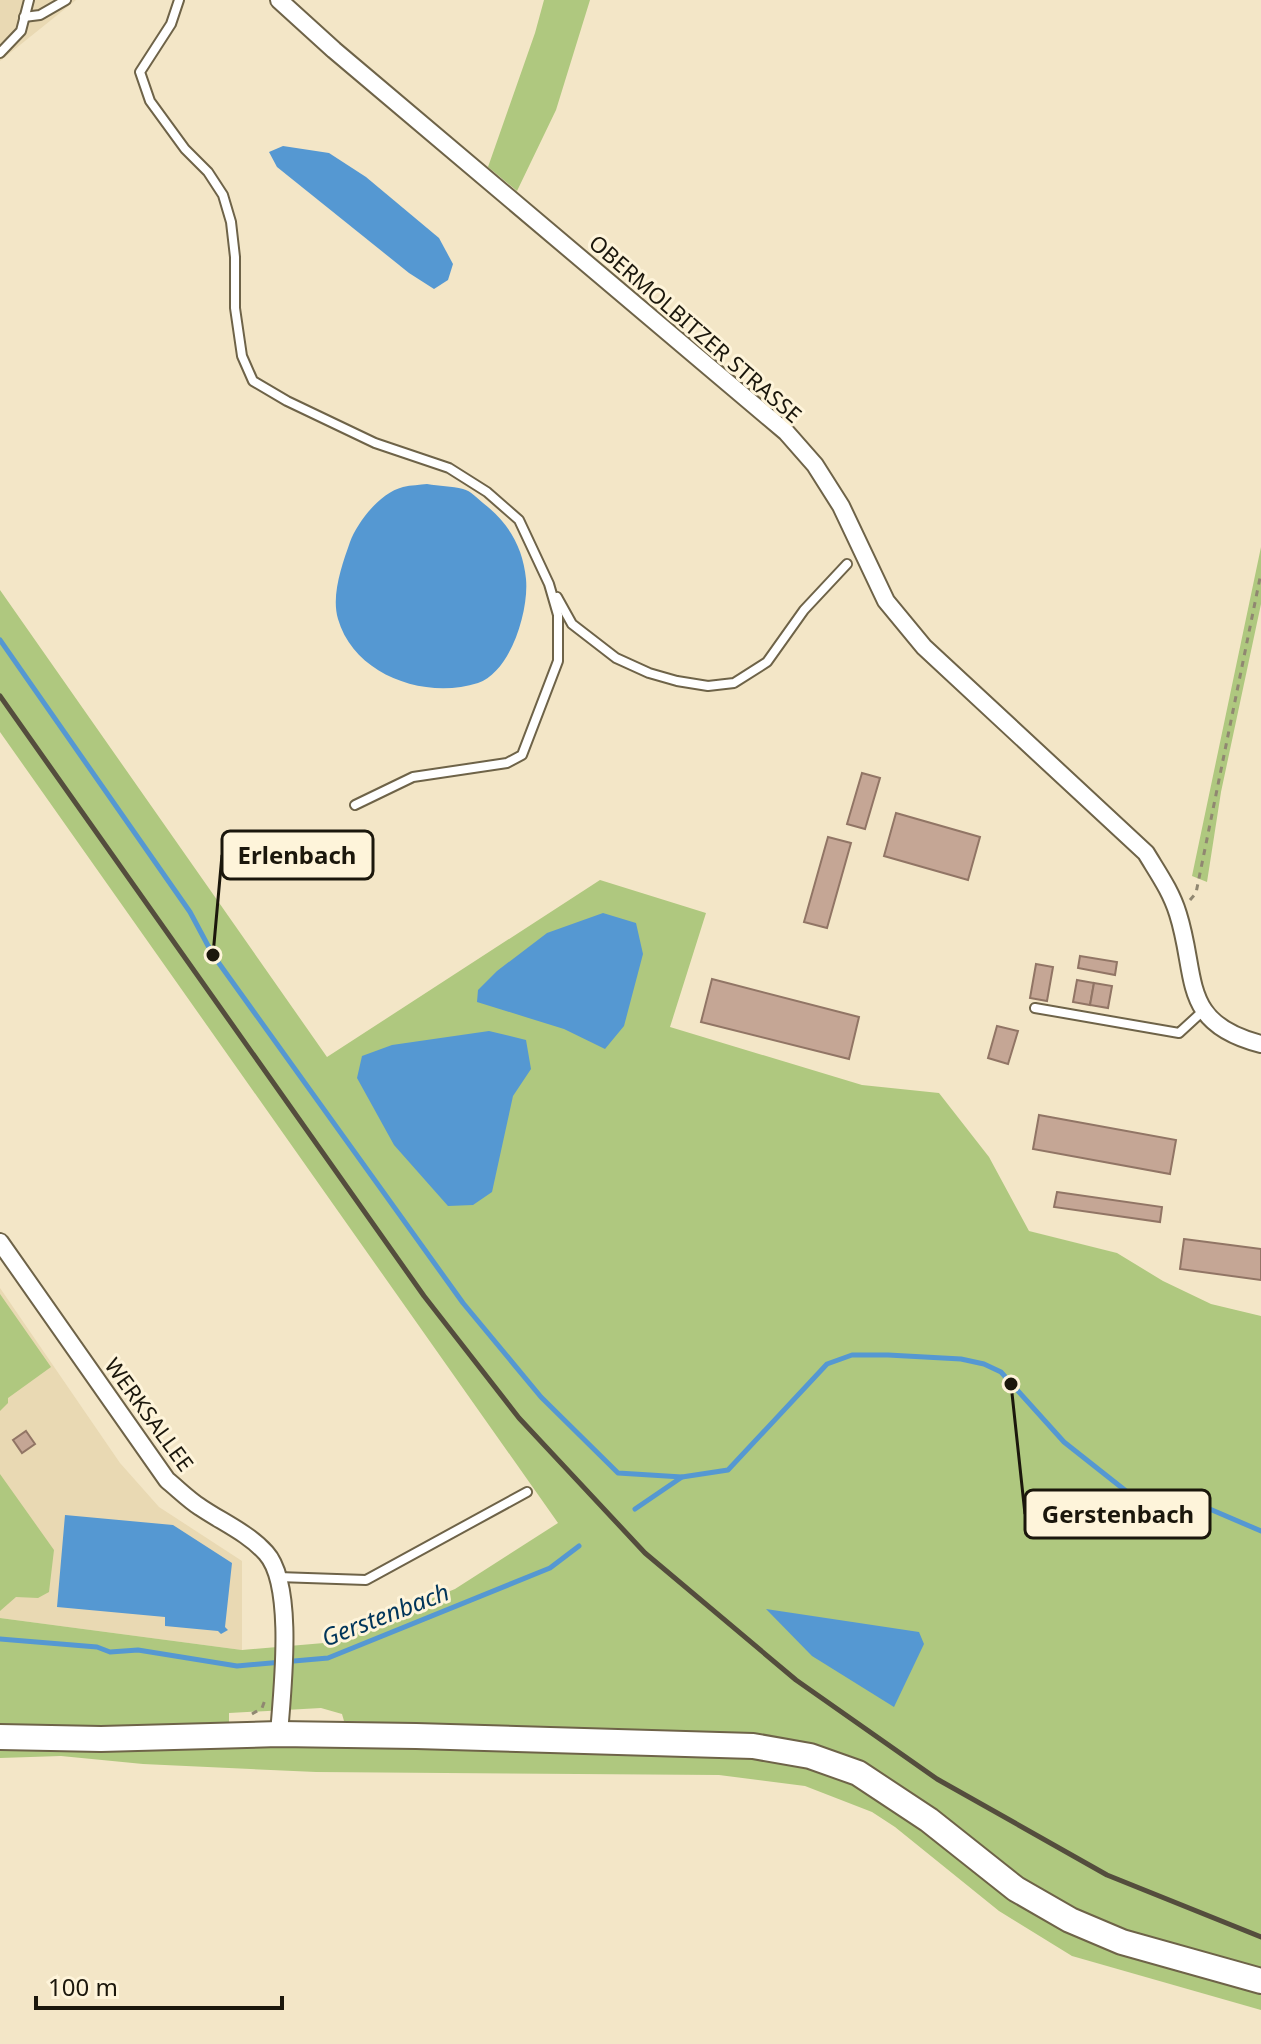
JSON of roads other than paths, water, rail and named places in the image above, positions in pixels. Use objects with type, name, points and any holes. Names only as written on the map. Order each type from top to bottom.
[{"type":"street","name":"OBERMOLBITZER STRASSE","points":[[279,0],[786,432],[815,465],[841,506],[886,601],[924,647],[1146,853],[1168,887],[1179,916],[1192,984],[1203,1011]]},
{"type":"street","points":[[1203,1011],[1222,1029],[1261,1044]]},
{"type":"street","name":"WERKSALLEE","points":[[0,1242],[167,1480],[199,1507],[257,1544],[269,1556],[282,1598],[283,1687],[279,1734]]},
{"type":"street","points":[[0,1737],[101,1739],[279,1734],[753,1746],[810,1756],[858,1773],[929,1820],[1016,1889],[1070,1920],[1122,1942],[1261,1981]]},
{"type":"lane","points":[[0,53],[21,31],[29,0]]},
{"type":"lane","points":[[24,17],[40,15],[66,0]]},
{"type":"lane","points":[[179,0],[171,24],[140,72],[150,101],[223,195],[233,234],[235,308],[242,356],[253,381],[287,401],[375,443],[449,468],[487,492],[519,520],[572,624],[616,658],[649,673],[708,686],[734,683],[767,662],[804,610],[847,564]]},
{"type":"lane","points":[[355,805],[413,777],[507,763],[522,755],[558,661],[558,615],[549,584]]},
{"type":"lane","points":[[1035,1008],[1179,1033],[1203,1011]]},
{"type":"lane","points":[[277,1577],[366,1580],[527,1492]]},
{"type":"water","points":[[283,146],[329,153],[366,177],[439,238],[453,264],[448,280],[434,289],[409,273],[277,167],[269,152]]},
{"type":"water","points":[[427,484],[469,491],[507,527],[522,556],[526,592],[516,638],[500,666],[490,677],[478,683],[436,688],[394,678],[359,655],[346,639],[338,619],[338,580],[354,534],[364,517],[394,490]]},
{"type":"water","points":[[603,913],[636,923],[643,954],[624,1026],[605,1049],[564,1029],[477,1002],[478,990],[497,971],[547,933]]},
{"type":"water","points":[[489,1031],[526,1040],[531,1069],[513,1096],[492,1192],[473,1205],[448,1206],[394,1145],[357,1078],[362,1056],[392,1045]]},
{"type":"water","points":[[65,1515],[173,1525],[232,1563],[225,1627],[228,1630],[221,1634],[218,1631],[165,1626],[165,1617],[57,1607]]},
{"type":"water","points":[[766,1609],[919,1632],[924,1644],[894,1707],[812,1656]]},
{"type":"waterway","points":[[0,640],[190,912],[213,955],[463,1303],[541,1397],[618,1473],[682,1477]]},
{"type":"waterway","name":"Gerstenbach","points":[[635,1509],[682,1477],[728,1470],[827,1364],[852,1355],[888,1355],[961,1359],[1001,1372],[1064,1442],[1126,1491],[1149,1504],[1198,1504],[1261,1531]]},
{"type":"waterway","name":"Gerstenbach","points":[[0,1639],[97,1647],[110,1652],[138,1650],[237,1666],[328,1658],[550,1568],[579,1546]]},
{"type":"railway","points":[[0,696],[424,1296],[519,1418],[645,1553],[796,1680],[937,1779],[1107,1875],[1261,1937]]},
{"type":"place","name":"Erlenbach","points":[[213,955]]},
{"type":"place","name":"Gerstenbach","points":[[1011,1384]]}]
